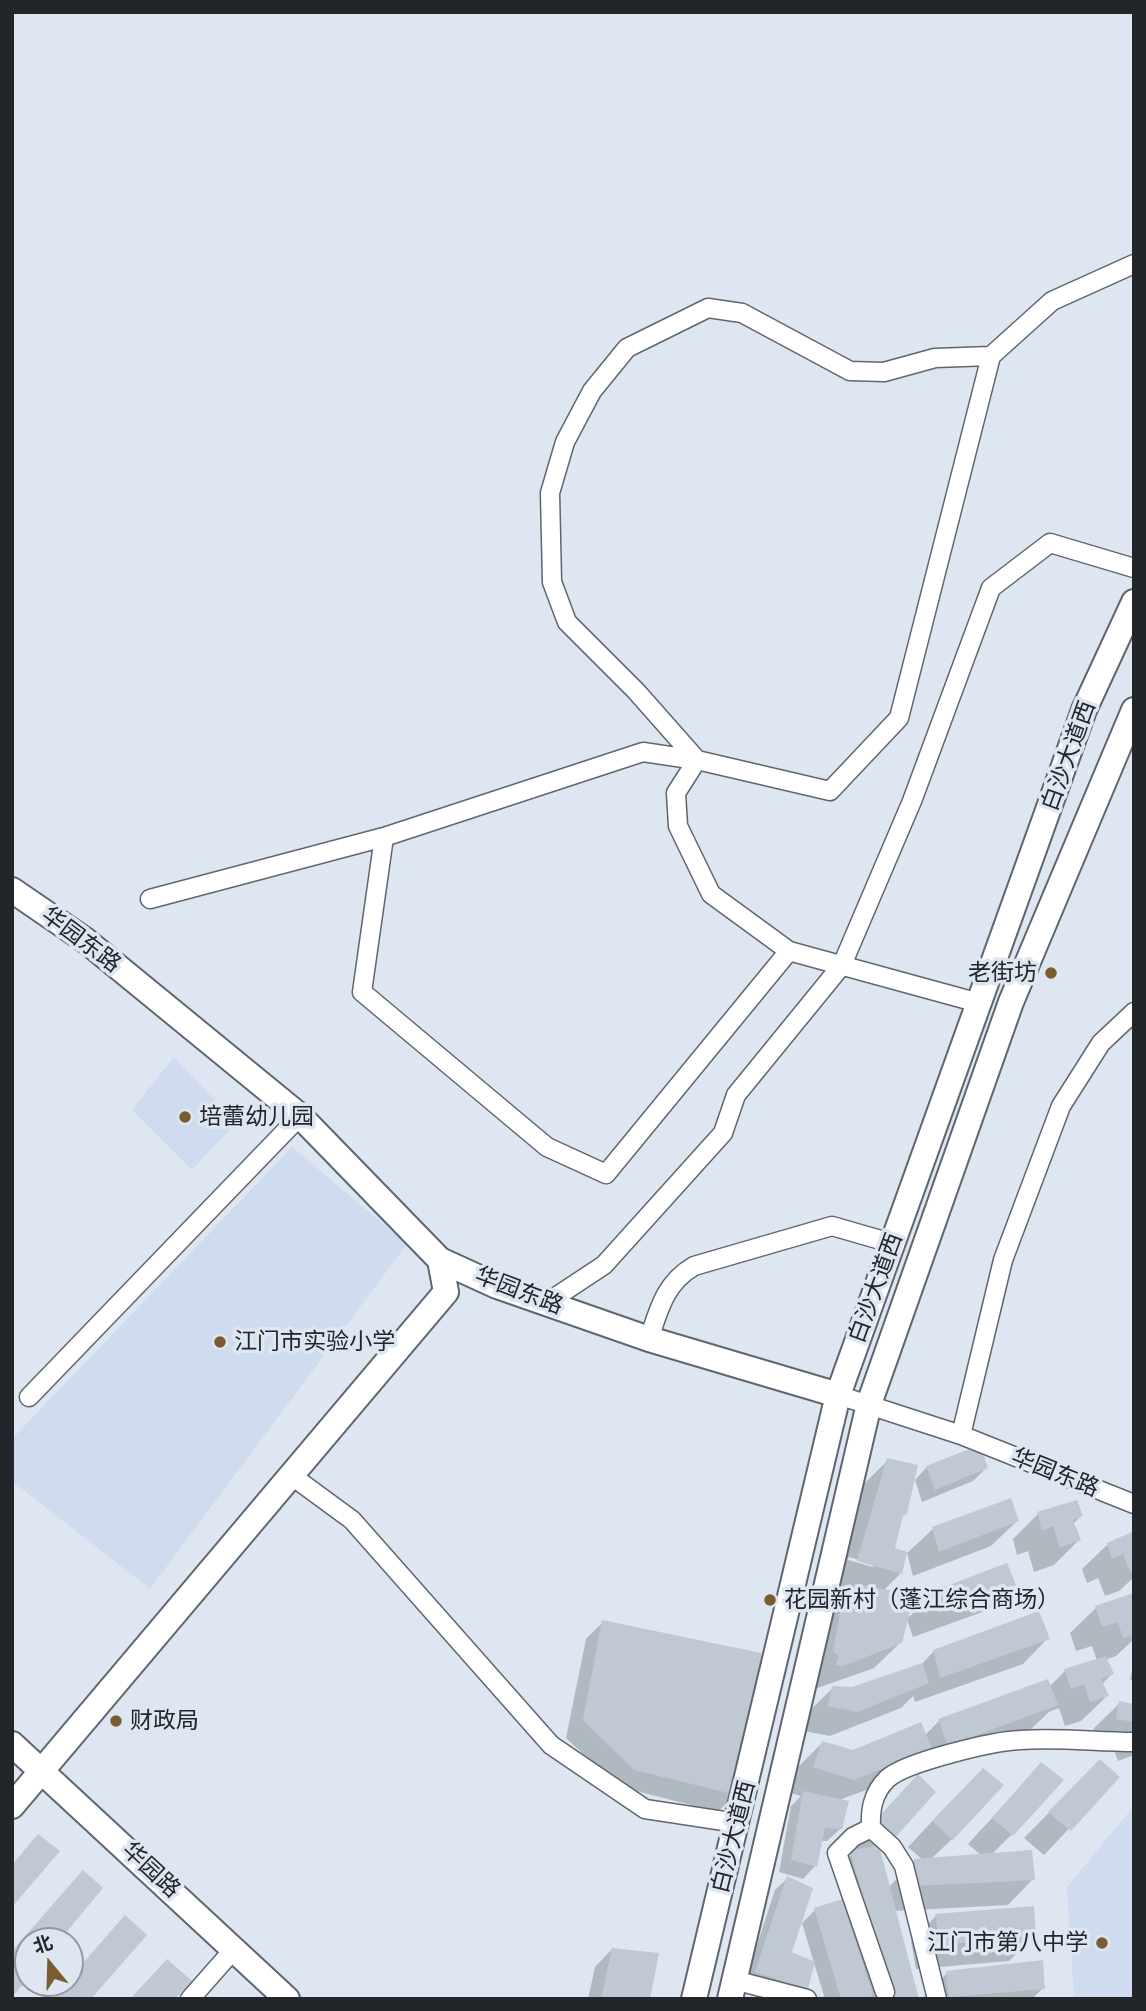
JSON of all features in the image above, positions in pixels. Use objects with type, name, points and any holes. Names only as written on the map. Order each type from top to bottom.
[{"type":"main road","name":"白沙大道西","points":[[694,1999],[838,1395],[891,1243],[918,1180],[1084,710],[1134,602]]},
{"type":"main road","name":"白沙大道西","points":[[732,1989],[869,1404],[1012,1002],[1134,710]]},
{"type":"main road","name":"华园东路","points":[[12,890],[85,940],[300,1116],[440,1260],[497,1286],[649,1339],[838,1395]]},
{"type":"main road","points":[[12,1806],[446,1292],[440,1260]]},
{"type":"main road","name":"华园路","points":[[12,1744],[287,1999]]},
{"type":"street","points":[[150,898],[384,837],[643,752],[698,760],[830,791],[899,718],[991,356],[1052,301],[1134,264]]},
{"type":"street","points":[[698,760],[636,691],[567,622],[552,582],[550,493],[565,442],[592,391],[626,348],[708,308],[742,313],[850,371],[884,372],[935,358],[991,356]]},
{"type":"street","points":[[548,1303],[604,1265],[723,1133],[736,1095],[842,965],[912,802],[991,588],[1050,543],[1134,568]]},
{"type":"street","points":[[698,760],[676,793],[678,825],[711,894],[789,951],[979,1003]]},
{"type":"street","points":[[384,837],[362,992],[547,1147],[606,1174],[789,951]]},
{"type":"street","points":[[961,1435],[1003,1260],[1061,1106],[1101,1043],[1132,1017]]},
{"type":"street","points":[[29,1397],[300,1116]]},
{"type":"street","points":[[649,1339],[669,1287],[678,1275],[694,1266],[832,1226],[891,1243]]},
{"type":"street","name":"华园东路","points":[[838,1395],[961,1435],[1134,1504]]},
{"type":"street","points":[[292,1476],[352,1520],[551,1745],[645,1809],[737,1823]]},
{"type":"street","points":[[937,1999],[904,1866],[891,1847],[871,1828],[870,1812],[875,1795],[889,1777],[944,1755],[1019,1740],[1134,1742]]},
{"type":"street","points":[[871,1828],[853,1837],[837,1853],[885,1992]]},
{"type":"street","points":[[190,1999],[235,1948]]},
{"type":"street","points":[[732,1989],[807,1999]]},
{"type":"shaded area","name":"培蕾幼儿园","points":[[174,1057],[236,1123],[192,1170],[132,1110]]},
{"type":"shaded area","name":"江门市实验小学","points":[[292,1147],[407,1244],[150,1589],[12,1481],[12,1439]]},
{"type":"shaded area","name":"江门市第八中学","points":[[1134,1806],[1134,1999],[1074,1999],[1067,1887]]},
{"type":"building","points":[[980,1445],[988,1468],[935,1490],[926,1466]]},
{"type":"building","points":[[887,1458],[918,1465],[907,1514],[903,1515],[895,1548],[907,1552],[902,1574],[857,1561]]},
{"type":"building","points":[[1011,1498],[1019,1521],[939,1552],[932,1527]]},
{"type":"building","points":[[1077,1500],[1083,1516],[1073,1520],[1081,1540],[1060,1548],[1053,1526],[1042,1531],[1037,1512]]},
{"type":"building","points":[[1134,1531],[1134,1571],[1130,1572],[1123,1554],[1112,1559],[1107,1543]]},
{"type":"building","points":[[1007,1563],[1016,1585],[939,1613],[931,1592]]},
{"type":"building","points":[[855,1584],[910,1594],[907,1606],[911,1607],[902,1643],[843,1666],[836,1665],[839,1656],[833,1651],[843,1596],[850,1596]]},
{"type":"building","points":[[1134,1593],[1134,1634],[1123,1638],[1118,1622],[1102,1627],[1095,1606]]},
{"type":"building","points":[[1039,1611],[1050,1639],[940,1678],[933,1650]]},
{"type":"building","points":[[602,1620],[761,1653],[769,1674],[737,1795],[634,1770],[583,1720]]},
{"type":"building","points":[[1106,1656],[1114,1674],[1101,1679],[1109,1696],[1090,1702],[1084,1684],[1071,1689],[1064,1669]]},
{"type":"building","points":[[922,1663],[929,1683],[857,1712],[828,1706],[832,1686],[852,1687]]},
{"type":"building","points":[[1048,1679],[1058,1705],[948,1746],[938,1719]]},
{"type":"building","points":[[1119,1701],[1134,1704],[1134,1722],[1116,1719]]},
{"type":"building","points":[[921,1722],[932,1749],[854,1780],[813,1767],[822,1741],[853,1750]]},
{"type":"building","points":[[1100,1759],[1120,1777],[1071,1831],[1048,1812]]},
{"type":"building","points":[[1041,1762],[1064,1780],[1013,1836],[992,1818]]},
{"type":"building","points":[[983,1768],[1004,1785],[953,1840],[932,1821]]},
{"type":"building","points":[[918,1774],[936,1792],[894,1839],[875,1821]]},
{"type":"building","points":[[803,1791],[849,1801],[842,1829],[825,1828],[817,1867],[791,1860]]},
{"type":"building","points":[[38,1834],[60,1851],[12,1907],[12,1865]]},
{"type":"building","points":[[879,1845],[919,1999],[893,1999],[850,1851]]},
{"type":"building","points":[[1032,1850],[1035,1880],[915,1886],[914,1859]]},
{"type":"building","points":[[83,1870],[103,1888],[71,1927],[33,1927]]},
{"type":"building","points":[[787,1876],[813,1888],[792,1952],[815,1962],[808,1989],[755,1972]]},
{"type":"building","points":[[842,1899],[873,1995],[862,1999],[841,1999],[814,1908]]},
{"type":"building","points":[[1034,1906],[1036,1936],[940,1945],[935,1914]]},
{"type":"building","points":[[125,1915],[147,1935],[91,1999],[52,1999],[84,1997],[84,1962]]},
{"type":"building","points":[[612,1948],[659,1953],[650,1999],[601,1999]]},
{"type":"building","points":[[14,1949],[12,1997],[12,1951]]},
{"type":"building","points":[[167,1959],[192,1981],[175,1999],[130,1999]]},
{"type":"building","points":[[1043,1960],[1045,1989],[949,1997],[946,1971]]},
{"type":"place","name":"老街坊","points":[[1051,973]]},
{"type":"place","name":"培蕾幼儿园","points":[[185,1117]]},
{"type":"place","name":"江门市实验小学","points":[[220,1342]]},
{"type":"place","name":"花园新村（蓬江综合商场）","points":[[770,1600]]},
{"type":"place","name":"财政局","points":[[116,1721]]},
{"type":"place","name":"江门市第八中学","points":[[1102,1943]]}]
